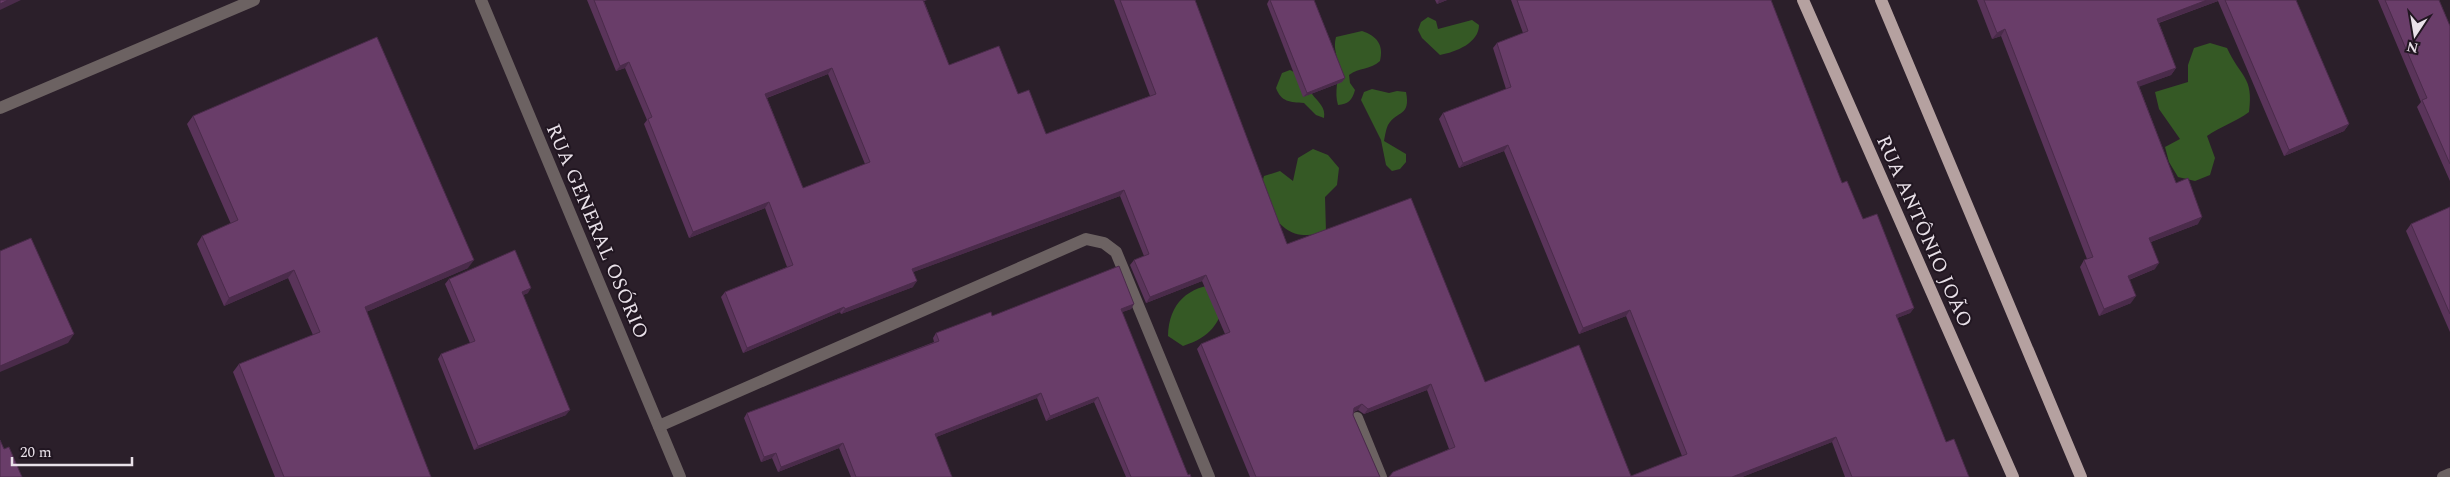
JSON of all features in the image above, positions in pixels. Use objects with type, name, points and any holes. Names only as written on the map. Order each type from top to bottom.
[{"type":"main road","name":"RUA ANTÔNIO JOÃO","points":[[1803,0],[2013,477]]},
{"type":"main road","points":[[1881,0],[2081,477]]},
{"type":"street","points":[[0,108],[254,0]]},
{"type":"street","name":"RUA GENERAL OSÓRIO","points":[[481,0],[680,477]]},
{"type":"street","points":[[659,426],[1086,239],[1104,243],[1116,252],[1209,477]]},
{"type":"street","points":[[1357,418],[1381,477]]},
{"type":"street","points":[[2443,477],[2450,474]]},
{"type":"green space","points":[[1428,17],[1436,21],[1438,29],[1472,20],[1479,25],[1478,31],[1466,46],[1440,55],[1422,38],[1418,30],[1421,22]]},
{"type":"green space","points":[[1362,31],[1375,38],[1378,42],[1381,50],[1380,61],[1373,66],[1349,75],[1350,83],[1355,90],[1354,94],[1349,101],[1338,105],[1336,95],[1338,65],[1335,51],[1336,37]]},
{"type":"green space","points":[[2210,43],[2227,48],[2245,77],[2250,91],[2249,112],[2207,136],[2215,158],[2210,175],[2195,181],[2178,177],[2169,162],[2165,147],[2180,139],[2159,109],[2155,92],[2188,82],[2188,65],[2194,48]]},
{"type":"green space","points":[[1290,70],[1300,77],[1321,105],[1324,111],[1324,118],[1316,115],[1304,103],[1290,102],[1283,99],[1278,93],[1276,88],[1282,73]]},
{"type":"green space","points":[[1372,89],[1389,93],[1397,91],[1406,92],[1407,106],[1388,125],[1384,141],[1406,154],[1406,162],[1400,169],[1392,171],[1386,165],[1381,140],[1361,100],[1364,92]]},
{"type":"green space","points":[[1313,149],[1328,155],[1339,168],[1337,185],[1325,197],[1326,232],[1302,235],[1285,228],[1259,193],[1264,176],[1280,171],[1293,181],[1298,158]]},
{"type":"green space","points":[[1220,284],[1229,298],[1217,322],[1207,334],[1183,346],[1168,336],[1172,314],[1182,298],[1199,288]]},
{"type":"building","points":[[0,0],[8,0],[0,4]]},
{"type":"building","points":[[594,0],[923,0],[949,65],[999,46],[1018,94],[1029,90],[1046,134],[1156,94],[1120,0],[1195,0],[1287,244],[1411,198],[1485,382],[1579,345],[1631,476],[1687,454],[1630,310],[1583,328],[1508,145],[1463,163],[1443,113],[1511,87],[1497,43],[1528,31],[1517,0],[1771,0],[1842,183],[1847,181],[1863,219],[1877,214],[1914,308],[1896,315],[1946,442],[1954,439],[1969,477],[1852,477],[1836,437],[1732,477],[1389,477],[1393,472],[1455,447],[1431,384],[1368,409],[1362,404],[1354,408],[1353,415],[1380,477],[1256,477],[1201,344],[1230,332],[1206,275],[1150,297],[1134,260],[1149,254],[1124,190],[912,269],[917,281],[845,309],[844,307],[747,348],[725,292],[793,265],[769,202],[693,232],[648,119],[652,117],[629,62],[620,66]],"holes":[[[832,68],[870,162],[803,188],[765,94]]]},
{"type":"building","points":[[1270,0],[1314,0],[1345,78],[1307,93]]},
{"type":"building","points":[[1984,0],[2207,0],[2157,19],[2176,68],[2137,82],[2176,183],[2188,178],[2202,217],[2149,238],[2159,263],[2128,276],[2136,296],[2104,309],[2084,260],[2093,257],[2005,29],[1997,33]]},
{"type":"building","points":[[2225,0],[2296,0],[2349,124],[2289,150]]},
{"type":"building","points":[[2385,0],[2439,0],[2450,26],[2450,164],[2422,100],[2427,98]]},
{"type":"building","points":[[377,37],[474,260],[365,307],[431,477],[284,477],[239,364],[320,332],[294,270],[229,298],[202,236],[238,220],[193,116]]},
{"type":"building","points":[[2450,207],[2450,314],[2411,224]]},
{"type":"building","points":[[31,238],[74,334],[0,366],[0,251]]},
{"type":"building","points":[[515,250],[531,288],[522,292],[570,410],[478,446],[441,354],[475,341],[449,279]]},
{"type":"building","points":[[1119,266],[1134,304],[1121,309],[1188,475],[1190,474],[1191,477],[1131,477],[1098,397],[1050,416],[1041,393],[935,434],[952,477],[856,477],[843,443],[781,467],[776,453],[764,457],[747,413],[939,341],[936,333],[991,312],[992,316]]},
{"type":"building","points":[[0,440],[4,449],[9,447],[22,477],[0,477]]}]
